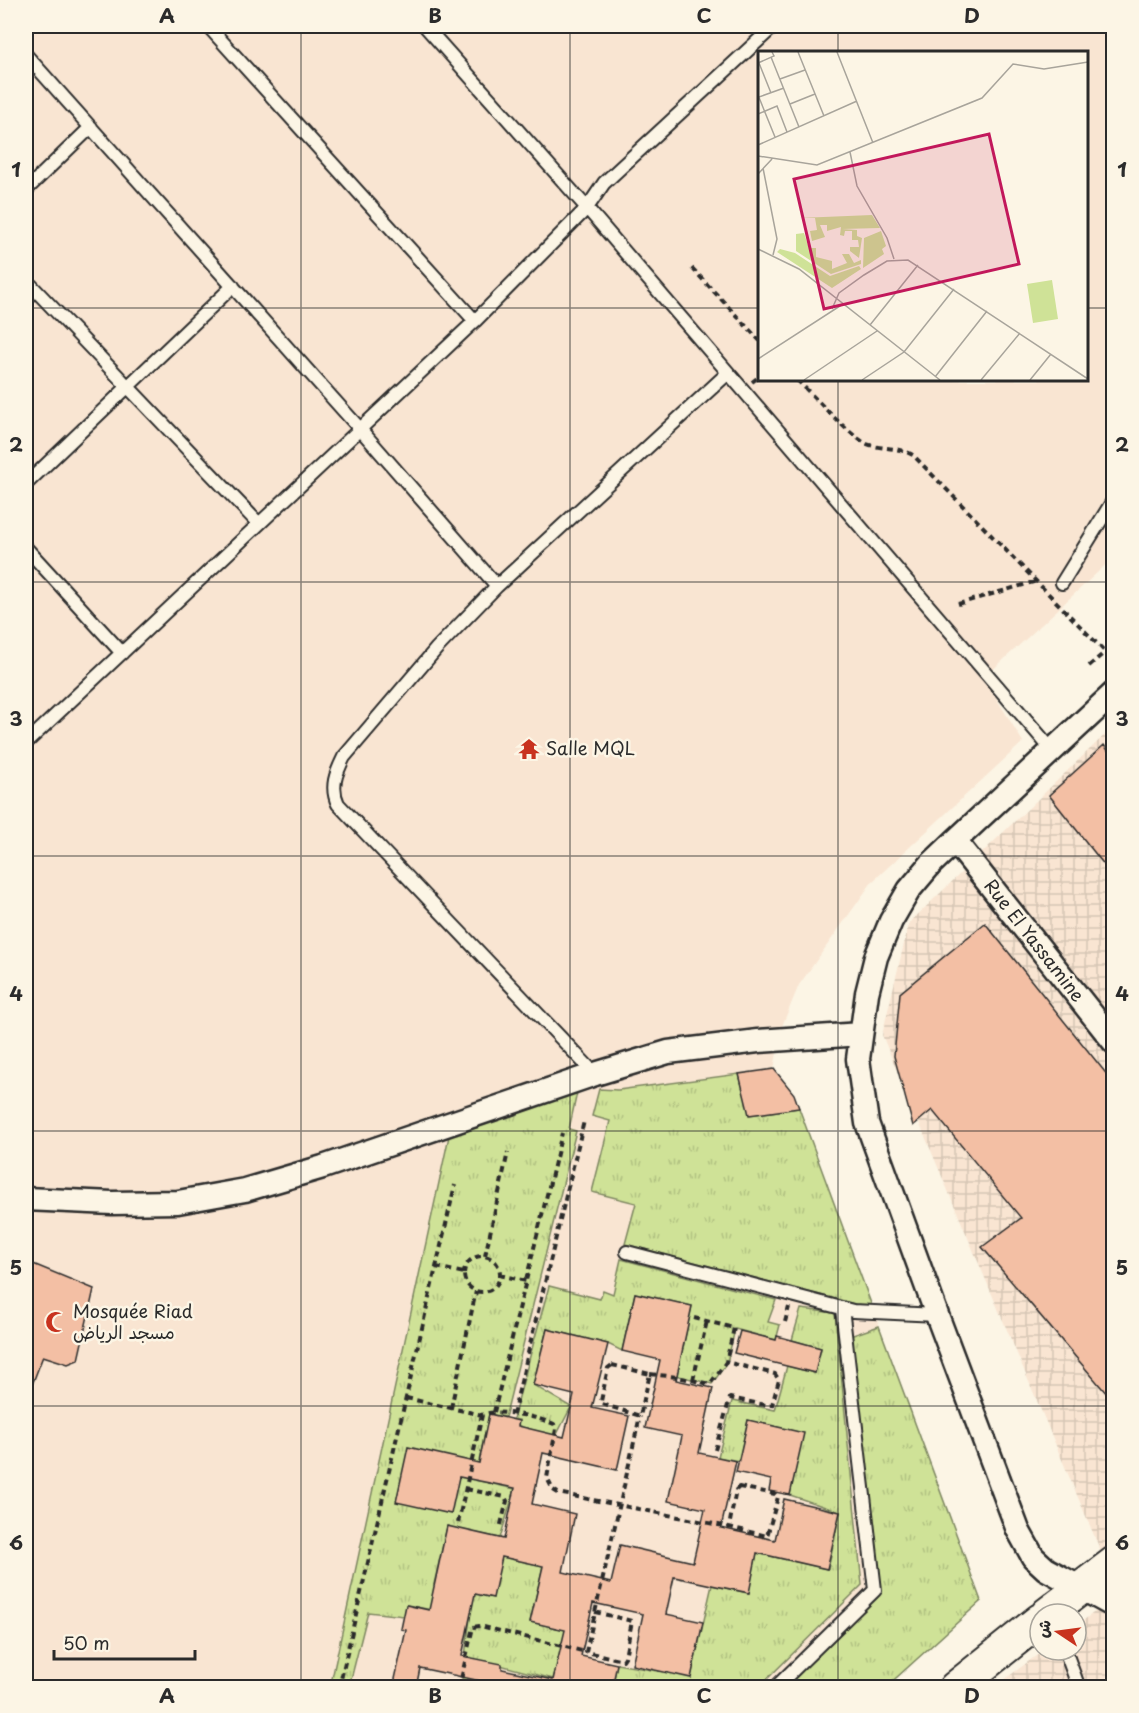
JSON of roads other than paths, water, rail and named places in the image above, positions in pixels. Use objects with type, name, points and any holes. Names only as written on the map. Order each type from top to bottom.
[{"type":"street","points":[[1113,693],[931,864],[909,890],[891,921],[876,957],[867,993],[858,1059],[867,1123],[1018,1530],[1033,1557],[1046,1569],[1113,1606]]},
{"type":"street","name":"Rue El Yassamine","points":[[955,841],[1113,1042]]},
{"type":"street","points":[[26,1199],[112,1203],[178,1202],[245,1190],[323,1167],[595,1074],[668,1052],[758,1041],[861,1034]]},
{"type":"street","points":[[1064,1602],[1113,1563]]},
{"type":"street","points":[[955,1688],[1028,1631]]},
{"type":"lane","points":[[208,26],[475,321]]},
{"type":"lane","points":[[425,26],[587,208],[1052,750]]},
{"type":"lane","points":[[26,742],[475,321],[587,208],[604,183],[774,26]]},
{"type":"lane","points":[[26,55],[497,586]]},
{"type":"lane","points":[[26,189],[91,127]]},
{"type":"lane","points":[[26,280],[259,524]]},
{"type":"lane","points":[[26,484],[233,286]]},
{"type":"lane","points":[[595,1074],[338,804],[334,796],[333,783],[344,757],[437,648],[497,586],[728,373]]},
{"type":"lane","points":[[1062,583],[1113,499]]},
{"type":"lane","points":[[26,548],[122,653]]},
{"type":"lane","points":[[627,1252],[860,1312],[937,1315]]},
{"type":"lane","points":[[775,1688],[875,1590],[842,1308]]},
{"type":"lane","points":[[1069,1662],[1079,1688]]},
{"type":"place","name":"Salle MQL","points":[[529,749]]},
{"type":"place","name":"Mosquée Riad مسجد الرياض","points":[[56,1322]]}]
